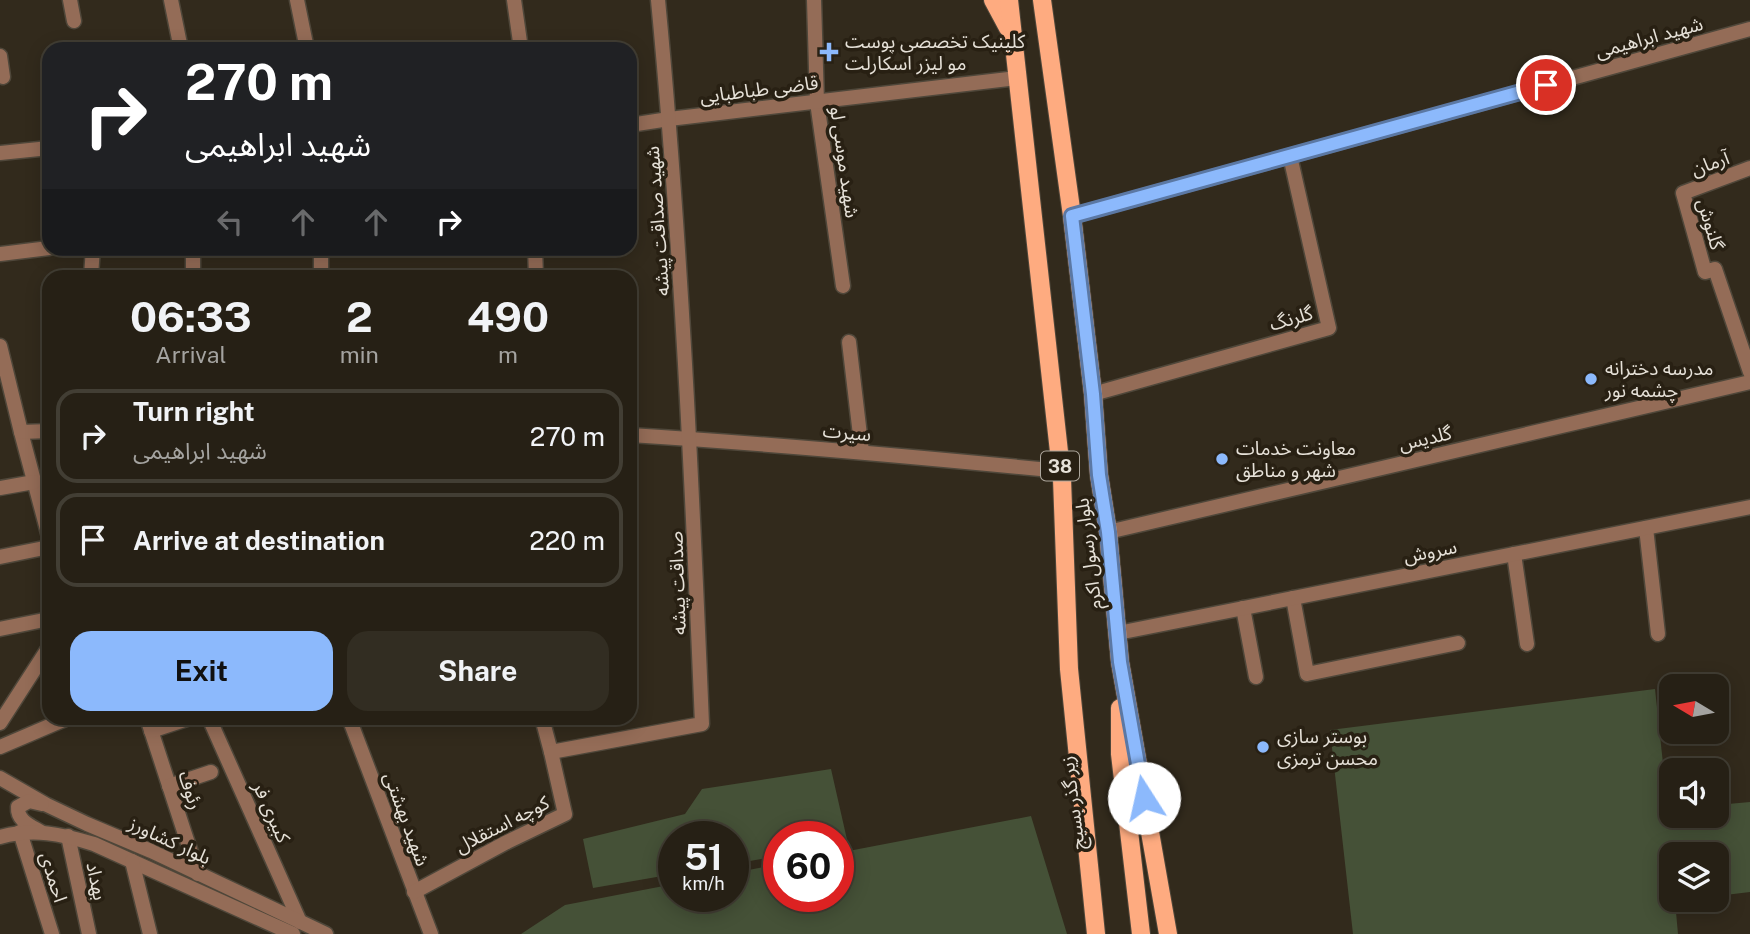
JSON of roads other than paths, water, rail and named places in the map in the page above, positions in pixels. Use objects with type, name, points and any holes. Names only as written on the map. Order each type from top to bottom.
[{"type":"main road","points":[[993,0],[1013,39]]},
{"type":"main road","name":"بلوار رسول اکرم","points":[[1009,0],[1061,471],[1069,669],[1096,934]]},
{"type":"main road","name":"بلوار رسول اکرم","points":[[1042,0],[1093,394],[1099,475],[1108,532],[1120,662],[1168,934]]},
{"type":"main road","points":[[1047,38],[1051,0]]},
{"type":"main road","points":[[1120,662],[1120,754],[1141,934]]},
{"type":"main road","name":"زیر گذر بسیج","points":[[1069,669],[1088,752],[1108,934]]},
{"type":"street","points":[[70,0],[74,21]]},
{"type":"street","points":[[170,0],[179,42]]},
{"type":"street","points":[[297,0],[306,42]]},
{"type":"street","points":[[514,0],[520,42]]},
{"type":"street","name":"شهید صداقت پیشه","points":[[658,0],[669,119],[690,439]]},
{"type":"street","name":"شهید موسی لو","points":[[814,0],[817,102],[843,286]]},
{"type":"street","name":"شهید ابراهیمی","points":[[1072,216],[1750,29]]},
{"type":"street","points":[[0,56],[3,77]]},
{"type":"street","name":"قاضی طباطبایی","points":[[637,124],[1017,78]]},
{"type":"street","points":[[0,153],[42,149]]},
{"type":"street","name":"گلرنگ","points":[[1093,394],[1329,327],[1290,156]]},
{"type":"street","name":"آرمان","points":[[1683,193],[1750,168]]},
{"type":"street","name":"گلنوش","points":[[1683,193],[1705,272],[1715,269],[1750,372]]},
{"type":"street","points":[[0,254],[42,249]]},
{"type":"street","points":[[849,342],[862,452]]},
{"type":"street","points":[[0,346],[5,394],[21,432],[42,511]]},
{"type":"street","name":"گلدیس","points":[[1108,532],[1750,382]]},
{"type":"street","points":[[21,432],[42,431]]},
{"type":"street","name":"سیرت","points":[[637,435],[862,452],[1061,471]]},
{"type":"street","name":"صداقت پیشه","points":[[551,752],[702,724],[690,439]]},
{"type":"street","points":[[0,488],[34,482]]},
{"type":"street","name":"سروش","points":[[1118,633],[1750,507]]},
{"type":"street","points":[[1646,528],[1658,634]]},
{"type":"street","points":[[0,557],[42,548]]},
{"type":"street","points":[[1514,554],[1527,644]]},
{"type":"street","points":[[1293,598],[1307,674],[1458,643]]},
{"type":"street","points":[[1243,608],[1256,677]]},
{"type":"street","points":[[0,629],[42,620]]},
{"type":"street","points":[[0,723],[42,658]]},
{"type":"street","points":[[0,747],[52,725]]},
{"type":"street","name":"رئوف","points":[[149,725],[198,874]]},
{"type":"street","name":"کبیری فر","points":[[212,725],[297,928]]},
{"type":"street","name":"شهید بهشتی","points":[[352,725],[431,934]]},
{"type":"street","points":[[543,725],[551,752]]},
{"type":"street","name":"کوچه استقلال","points":[[414,892],[565,814],[551,752]]},
{"type":"street","points":[[169,786],[211,772]]},
{"type":"street","name":"بلوار کشاورز","points":[[0,778],[47,804],[198,874],[297,928]]},
{"type":"street","points":[[41,832],[22,819],[18,807],[29,801],[47,804]]},
{"type":"street","name":"بلوار کشاورز","points":[[0,837],[20,832],[68,836],[94,844],[297,928],[326,934]]},
{"type":"street","name":"احمدی","points":[[20,832],[52,934]]},
{"type":"street","name":"بهداد","points":[[68,836],[89,934]]},
{"type":"street","points":[[132,861],[150,934]]},
{"type":"place","name":"کلینیک تخصصی پوست مو لیزر اسکارلت","points":[[829,52]]},
{"type":"place","name":"مدرسه دخترانه چشمه نور","points":[[1591,379]]},
{"type":"place","name":"معاونت خدمات شهر و مناطق","points":[[1222,459]]},
{"type":"place","name":"بوستر سازی محسن ترمزی","points":[[1263,747]]}]
